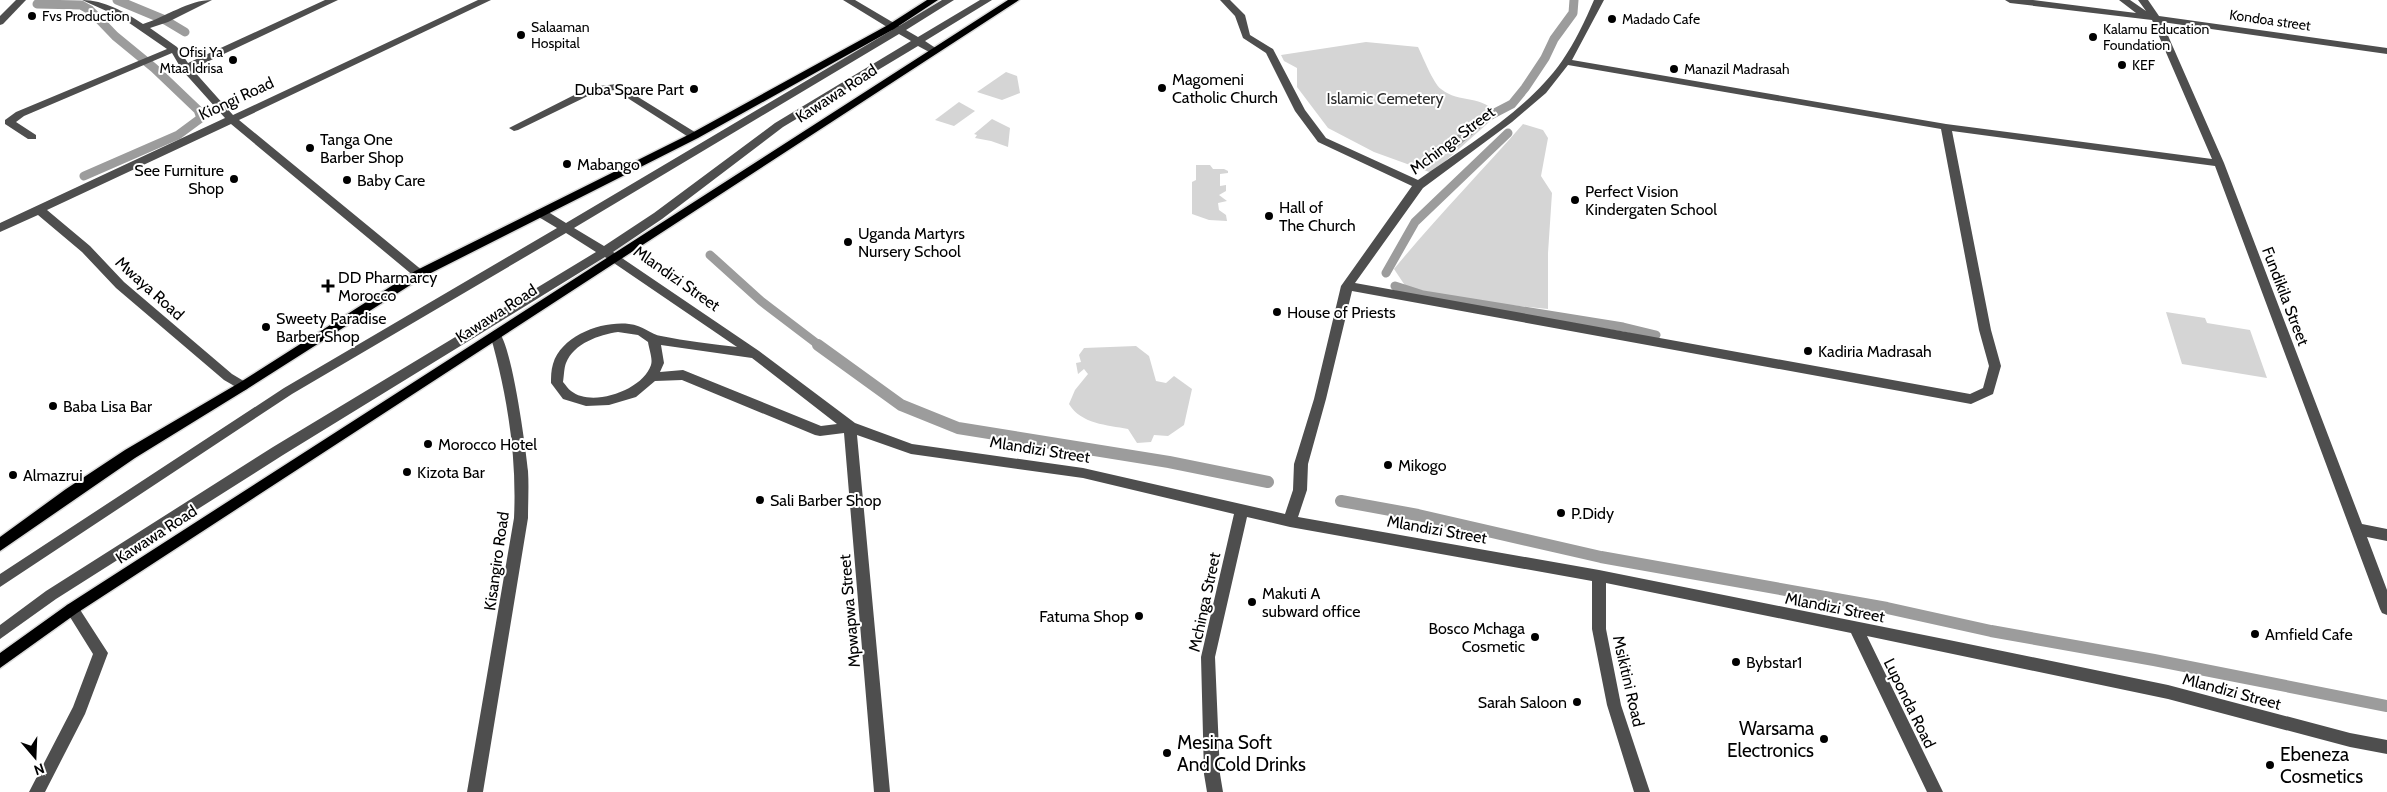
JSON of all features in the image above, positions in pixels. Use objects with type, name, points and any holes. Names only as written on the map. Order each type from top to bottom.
[{"type":"main road","name":"Kawawa Road","points":[[0,545],[93,478],[419,274],[694,136],[895,29],[933,0]]},
{"type":"main road","name":"Kawawa Road","points":[[0,661],[72,610],[496,334],[609,254],[1014,0]]},
{"type":"street","points":[[0,22],[22,0]]},
{"type":"street","points":[[87,0],[125,16],[174,49],[186,68],[230,118],[419,274]]},
{"type":"street","points":[[141,28],[164,20],[207,0]]},
{"type":"street","points":[[186,68],[333,0]]},
{"type":"street","name":"Kiongi Road","points":[[0,228],[230,118],[486,0]]},
{"type":"street","points":[[848,0],[934,51]]},
{"type":"street","name":"Kawawa Road","points":[[0,581],[288,391],[567,228],[895,29],[949,0]]},
{"type":"street","name":"Kawawa Road","points":[[0,633],[51,595],[253,467],[609,254],[779,125],[987,0]]},
{"type":"street","points":[[1225,0],[1240,15],[1246,36],[1270,51],[1300,111],[1322,140],[1419,185]]},
{"type":"street","name":"Mchinga Street","points":[[1290,521],[1300,490],[1301,464],[1320,399],[1346,286],[1419,185],[1508,120],[1542,92],[1566,62],[1599,0]]},
{"type":"street","points":[[2010,0],[2152,18]]},
{"type":"street","points":[[2124,0],[2152,18]]},
{"type":"street","name":"Fundikila Street","points":[[2143,0],[2219,163],[2387,609]]},
{"type":"street","name":"Kondoa street","points":[[2152,18],[2387,51]]},
{"type":"street","points":[[32,137],[9,122],[20,114],[69,95],[174,49]]},
{"type":"street","points":[[1566,62],[1946,127],[2219,163]]},
{"type":"street","points":[[514,128],[594,89],[617,87],[694,136]]},
{"type":"street","points":[[1346,286],[1971,399],[1989,392],[1995,366],[1985,330],[1946,127]]},
{"type":"street","name":"Mwaya Road","points":[[40,210],[86,250],[120,285],[228,377],[242,386]]},
{"type":"street","name":"Mlandizi Street","points":[[541,213],[609,254],[755,354],[850,427],[911,450],[1083,473],[1290,521],[1599,576],[1856,629],[1949,646],[2168,692],[2350,740],[2387,747]]},
{"type":"street","points":[[654,340],[660,351],[658,364],[650,377],[638,389],[620,398],[601,403],[572,399],[561,392],[556,382],[556,371],[560,360],[572,346],[588,336],[607,329],[626,328],[642,332],[654,340],[755,354]]},
{"type":"street","name":"Kisangiro Road","points":[[475,792],[498,664],[521,517],[520,467],[514,419],[507,370],[496,334]]},
{"type":"street","points":[[650,377],[683,375],[820,431],[850,427]]},
{"type":"street","name":"Mpwapwa Street","points":[[850,427],[882,792]]},
{"type":"street","name":"Mchinga Street","points":[[1215,792],[1212,774],[1208,657],[1242,510]]},
{"type":"street","points":[[2357,529],[2387,535]]},
{"type":"street","name":"Msikitini Road","points":[[1599,576],[1599,629],[1614,705],[1642,792]]},
{"type":"street","points":[[38,792],[80,709],[101,653],[72,610]]},
{"type":"street","name":"Luponda Road","points":[[1856,629],[1935,792]]},
{"type":"green space","name":"Islamic Cemetery","points":[[1366,42],[1418,47],[1432,76],[1441,89],[1448,94],[1485,104],[1492,108],[1497,115],[1432,173],[1374,152],[1328,128],[1297,87],[1297,68],[1284,61],[1281,55]]},
{"type":"green space","points":[[1006,72],[1017,76],[1020,93],[1002,100],[977,92]]},
{"type":"green space","points":[[959,102],[975,111],[954,126],[935,120]]},
{"type":"green space","points":[[992,119],[1010,128],[1008,147],[975,138],[977,135],[974,134]]},
{"type":"green space","points":[[1523,124],[1543,130],[1548,138],[1541,176],[1552,193],[1548,253],[1548,309],[1472,301],[1406,287],[1394,269]]},
{"type":"green space","points":[[1196,165],[1210,165],[1213,169],[1228,171],[1228,173],[1220,174],[1220,186],[1226,185],[1226,191],[1219,195],[1227,201],[1218,203],[1219,210],[1226,215],[1227,221],[1209,220],[1192,214],[1192,182],[1196,180]]},
{"type":"green space","points":[[2166,312],[2205,318],[2207,323],[2250,330],[2267,378],[2182,364]]},
{"type":"green space","points":[[1136,346],[1149,356],[1156,381],[1166,383],[1174,376],[1192,389],[1184,425],[1168,436],[1154,435],[1151,442],[1137,443],[1128,429],[1087,420],[1074,411],[1069,404],[1075,390],[1088,374],[1084,369],[1078,374],[1076,363],[1081,362],[1079,355],[1084,348]]},
{"type":"waterway","points":[[117,0],[165,20],[185,32]]},
{"type":"waterway","points":[[1450,147],[1487,117],[1512,104],[1525,88],[1545,58],[1554,39],[1573,13],[1574,0]]},
{"type":"waterway","points":[[37,4],[81,5],[90,10],[115,36],[154,68],[198,110],[201,118],[178,135],[84,176]]},
{"type":"waterway","points":[[1386,273],[1415,222],[1508,133]]},
{"type":"waterway","points":[[710,255],[761,301],[820,346]]},
{"type":"waterway","points":[[1395,286],[1423,295],[1623,327],[1656,335]]},
{"type":"waterway","points":[[818,345],[901,405],[958,428],[1169,462],[1268,482]]},
{"type":"waterway","points":[[1341,501],[1418,515],[1601,557],[1887,608],[1991,631],[2154,660],[2387,706]]},
{"type":"place","name":"Fvs Production","points":[[32,16]]},
{"type":"place","name":"Madado Cafe","points":[[1612,19]]},
{"type":"place","name":"Salaaman Hospital","points":[[521,35]]},
{"type":"place","name":"Kalamu Education Foundation","points":[[2093,37]]},
{"type":"place","name":"Ofisi Ya Mtaa Idrisa","points":[[233,60]]},
{"type":"place","name":"KEF","points":[[2122,65]]},
{"type":"place","name":"Manazil Madrasah","points":[[1674,69]]},
{"type":"place","name":"Magomeni Catholic Church","points":[[1162,88]]},
{"type":"place","name":"Duba Spare Part","points":[[694,89]]},
{"type":"place","name":"Tanga One Barber Shop","points":[[310,148]]},
{"type":"place","name":"Mabango","points":[[567,164]]},
{"type":"place","name":"See Furniture Shop","points":[[234,179]]},
{"type":"place","name":"Baby Care","points":[[347,180]]},
{"type":"place","name":"Perfect Vision Kindergaten School","points":[[1575,200]]},
{"type":"place","name":"Hall of The Church","points":[[1269,216]]},
{"type":"place","name":"Uganda Martyrs Nursery School","points":[[848,242]]},
{"type":"place","name":"DD Pharmarcy Morocco","points":[[328,286]]},
{"type":"place","name":"House of Priests","points":[[1277,312]]},
{"type":"place","name":"Sweety Paradise Barber Shop","points":[[266,327]]},
{"type":"place","name":"Kadiria Madrasah","points":[[1808,351]]},
{"type":"place","name":"Baba Lisa Bar","points":[[53,406]]},
{"type":"place","name":"Morocco Hotel","points":[[428,444]]},
{"type":"place","name":"Mikogo","points":[[1388,465]]},
{"type":"place","name":"Kizota Bar","points":[[407,472]]},
{"type":"place","name":"Almazrui","points":[[13,475]]},
{"type":"place","name":"Sali Barber Shop","points":[[760,500]]},
{"type":"place","name":"P.Didy","points":[[1561,513]]},
{"type":"place","name":"Makuti A subward office","points":[[1252,602]]},
{"type":"place","name":"Fatuma Shop","points":[[1139,616]]},
{"type":"place","name":"Amfield Cafe","points":[[2255,634]]},
{"type":"place","name":"Bosco Mchaga Cosmetic","points":[[1535,637]]},
{"type":"place","name":"Bybstar1","points":[[1736,662]]},
{"type":"place","name":"Sarah Saloon","points":[[1577,702]]},
{"type":"place","name":"Warsama Electronics","points":[[1824,739]]},
{"type":"place","name":"Mesina Soft And Cold Drinks","points":[[1167,753]]},
{"type":"place","name":"Ebeneza Cosmetics","points":[[2270,765]]}]
